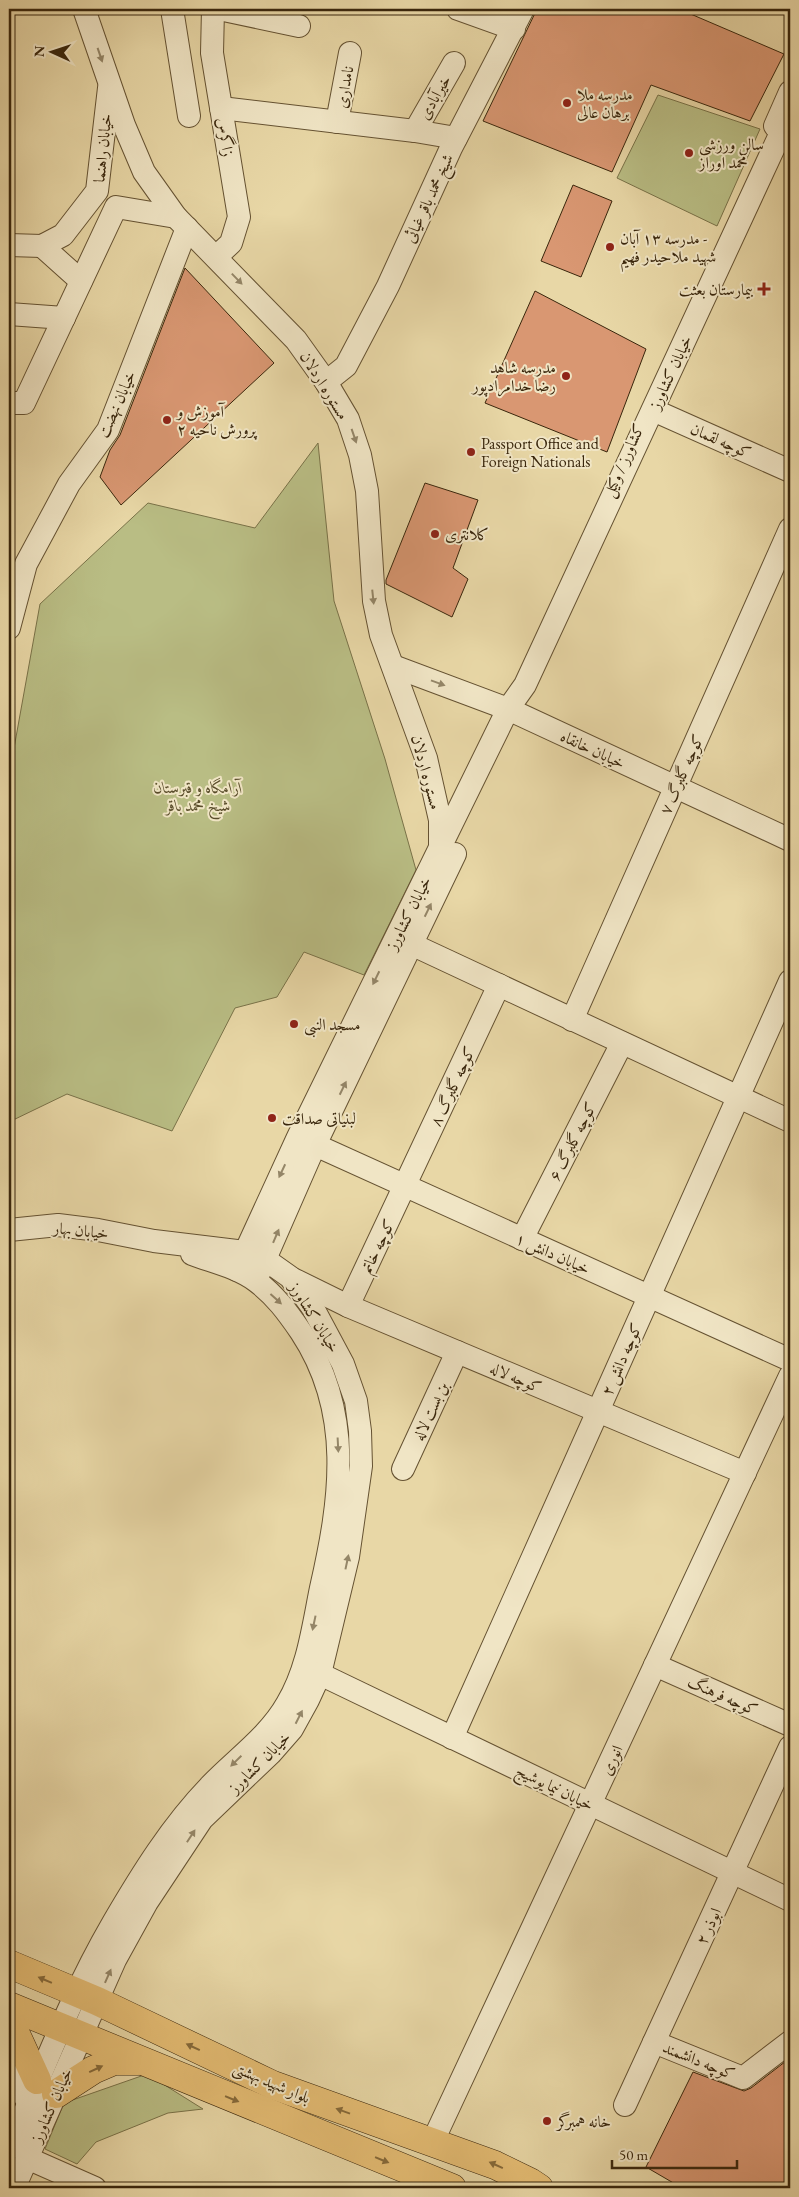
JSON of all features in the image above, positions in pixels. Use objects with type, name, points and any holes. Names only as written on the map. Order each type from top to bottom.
[{"type":"main road","name":"بلوار شهید بهشتی","points":[[9,1964],[86,1997],[273,2085],[495,2165],[530,2182],[538,2188]]},
{"type":"main road","name":"بلوار شهید بهشتی","points":[[9,2006],[452,2188]]},
{"type":"main road","points":[[9,2019],[41,2092],[114,2061],[142,2062]]},
{"type":"street","name":"مستوره اردلان","points":[[84,9],[109,82],[144,172],[182,223],[296,340],[326,382],[348,419],[360,455],[367,492],[374,602],[381,635],[426,758],[440,820],[439,850]]},
{"type":"street","points":[[172,9],[189,116]]},
{"type":"street","name":"زاگرس","points":[[213,9],[212,53],[239,217],[231,243],[216,257]]},
{"type":"street","points":[[219,9],[299,26]]},
{"type":"street","points":[[458,9],[514,29]]},
{"type":"street","name":"شیخ محمد باقر غیاثی","points":[[326,382],[346,366],[388,286],[456,138],[523,9]]},
{"type":"street","name":"نامداری","points":[[337,122],[350,52]]},
{"type":"street","name":"خیرآبادی","points":[[415,131],[454,63]]},
{"type":"street","name":"خیابان راهنما","points":[[9,245],[42,246],[63,236],[97,191],[109,82]]},
{"type":"street","name":"کشاورز / وکیل","points":[[440,820],[481,764],[511,711],[790,92]]},
{"type":"street","points":[[221,108],[415,131],[456,138]]},
{"type":"street","name":"خیابان کشاورز","points":[[246,1267],[306,1141],[439,850],[525,685],[790,114]]},
{"type":"street","points":[[16,403],[64,318],[116,207],[182,223]]},
{"type":"street","name":"خیابان نهضت","points":[[9,628],[26,564],[69,484],[108,430],[182,223]]},
{"type":"street","points":[[42,246],[81,281]]},
{"type":"street","points":[[9,314],[64,318]]},
{"type":"street","name":"کوچه لقمان","points":[[652,410],[790,471]]},
{"type":"street","name":"کوچه گلبرگ ۷","points":[[572,1020],[790,529]]},
{"type":"street","name":"خیابان خانقاه","points":[[393,666],[511,711],[790,840]]},
{"type":"street","name":"خیابان کشاورز","points":[[266,1260],[306,1141],[412,944],[511,711]]},
{"type":"street","points":[[412,944],[790,1120]]},
{"type":"street","name":"کوچه دانش ۲","points":[[452,1738],[790,981]]},
{"type":"street","name":"کوچه گلبرگ ۸","points":[[405,1186],[499,985]]},
{"type":"street","name":"کوچه گلبرگ ۶","points":[[522,1239],[622,1043]]},
{"type":"street","name":"خیابان دانش ۱","points":[[306,1141],[790,1360]]},
{"type":"street","name":"کوچه خاتم","points":[[348,1306],[405,1186]]},
{"type":"street","name":"خیابان بهار","points":[[11,1229],[58,1225],[98,1230],[154,1240],[246,1267]]},
{"type":"street","name":"خیابان کشاورز","points":[[246,1267],[266,1260]]},
{"type":"street","name":"خیابان کشاورز","points":[[14,2188],[18,2154],[41,2092],[72,2033],[86,1997],[115,1960],[147,1902],[202,1819],[272,1754],[292,1729],[348,1558],[361,1466],[360,1431],[356,1401],[343,1364],[313,1308],[290,1277],[266,1260]]},
{"type":"street","name":"خیابان کشاورز","points":[[246,1267],[283,1306],[310,1346],[327,1383],[337,1423],[339,1469],[337,1504],[311,1672]]},
{"type":"street","name":"کوچه لاله","points":[[290,1277],[348,1306],[745,1473]]},
{"type":"street","name":"بن بست لاله","points":[[403,1469],[457,1352]]},
{"type":"street","name":"انوری","points":[[432,2143],[790,1376]]},
{"type":"street","name":"کوچه فرهنگ","points":[[655,1666],[790,1725]]},
{"type":"street","name":"خیابان نیما یوشیج","points":[[311,1672],[790,1900]]},
{"type":"street","name":"ابوذر ۲","points":[[625,2104],[790,1747]]},
{"type":"street","name":"کوچه دانشمند","points":[[654,2042],[743,2078],[790,2042]]},
{"type":"street","points":[[9,2074],[41,2092]]},
{"type":"street","points":[[18,2154],[95,2188]]},
{"type":"green space","name":"سالن ورزشی محمد اوراز","points":[[658,95],[760,129],[717,226],[617,178]]},
{"type":"green space","name":"آرامگاه و قبرستان شیخ محمد باقر","points":[[318,443],[334,601],[385,759],[416,870],[364,975],[304,952],[277,997],[235,1008],[172,1131],[67,1094],[9,1122],[9,776],[40,604],[148,503],[255,528]]},
{"type":"green space","points":[[147,2074],[203,2109],[168,2113],[96,2142],[77,2164],[45,2149],[64,2103]]},
{"type":"building","name":"مدرسه ملا برهان عالی","points":[[537,9],[679,9],[784,54],[750,121],[651,85],[612,172],[483,121]]},
{"type":"building","points":[[573,185],[612,201],[581,277],[541,261]]},
{"type":"building","name":"آموزش و پرورش ناحیه ۲","points":[[185,268],[274,363],[121,505],[100,477],[110,450],[120,435]]},
{"type":"building","name":"مدرسه شاهد رضا خدامرادپور","points":[[535,291],[646,349],[607,452],[485,403]]},
{"type":"building","name":"کلانتری","points":[[425,483],[478,500],[453,568],[468,579],[452,617],[386,584]]},
{"type":"building","points":[[790,2058],[790,2188],[682,2188],[646,2167],[693,2072],[744,2091],[751,2088]]},
{"type":"place","name":"مدرسه ملا برهان عالی","points":[[567,103]]},
{"type":"place","name":"سالن ورزشی محمد اوراز","points":[[689,153]]},
{"type":"place","name":"مدرسه ۱۳ آبان - شهید ملاحیدر فهیم","points":[[610,247]]},
{"type":"place","name":"بیمارستان بعثت","points":[[764,289]]},
{"type":"place","name":"مدرسه شاهد رضا خدامرادپور","points":[[566,376]]},
{"type":"place","name":"آموزش و پرورش ناحیه ۲","points":[[167,420]]},
{"type":"place","name":"Passport Office and Foreign Nationals","points":[[471,452]]},
{"type":"place","name":"کلانتری","points":[[435,534]]},
{"type":"place","name":"مسجد النبی","points":[[294,1024]]},
{"type":"place","name":"لبنیاتی ‌صداقت","points":[[272,1118]]},
{"type":"place","name":"خانه همبرگر","points":[[547,2121]]}]
